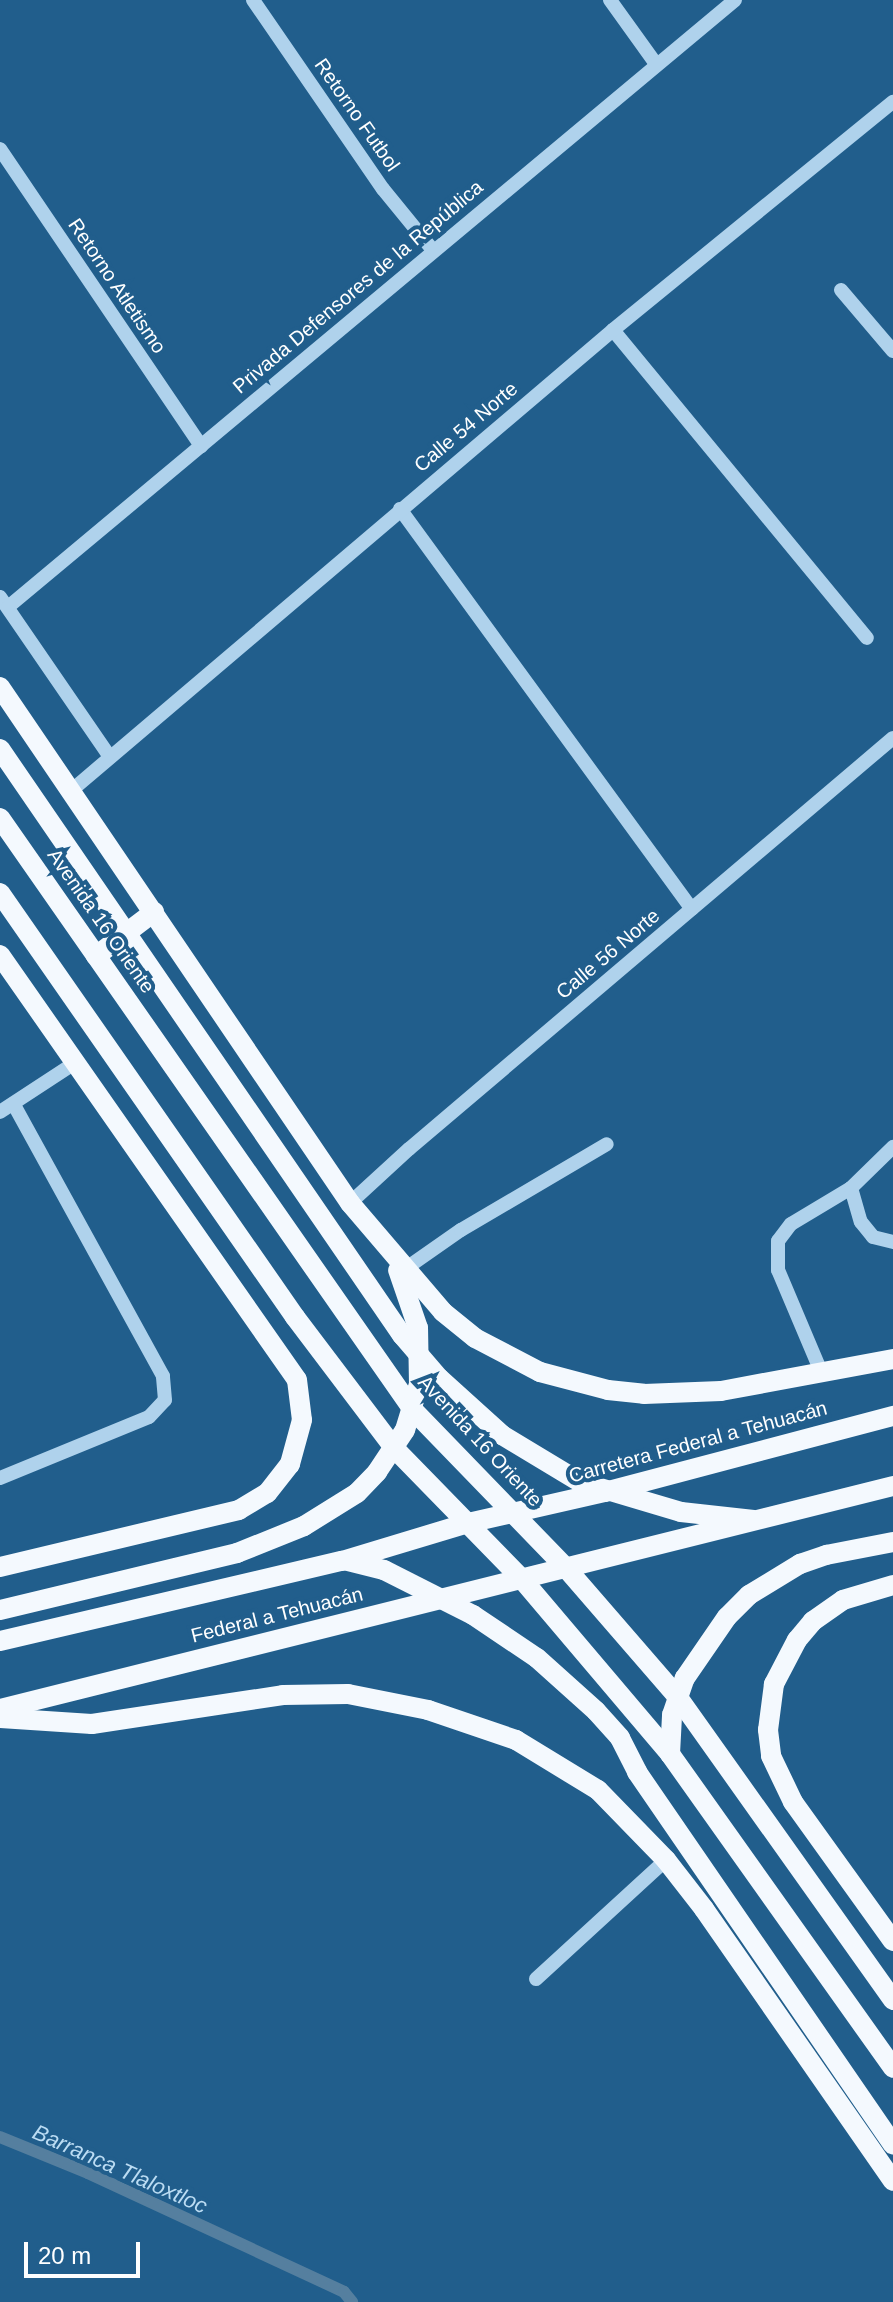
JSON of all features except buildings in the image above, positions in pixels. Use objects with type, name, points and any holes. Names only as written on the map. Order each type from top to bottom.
[{"type":"main road","points":[[0,687],[350,1203],[443,1312],[475,1338],[510,1358],[572,1382],[620,1392],[683,1395],[822,1374],[893,1359]]},
{"type":"main road","points":[[0,749],[394,1323],[469,1408],[502,1435],[556,1471],[605,1492],[681,1512],[754,1520]]},
{"type":"main road","name":"Avenida 16 Oriente","points":[[0,818],[413,1410],[566,1568],[677,1696],[893,2000]]},
{"type":"main road","points":[[0,893],[295,1317],[394,1448],[521,1578],[670,1754],[893,2068]]},
{"type":"main road","points":[[96,956],[154,912]]},
{"type":"main road","points":[[0,955],[297,1380],[302,1420],[290,1464],[267,1493],[239,1510],[0,1567]]},
{"type":"main road","points":[[0,1610],[226,1556],[272,1541],[345,1502],[377,1472],[394,1448],[413,1410],[421,1357],[411,1300],[390,1252]]},
{"type":"main road","name":"Carretera Federal a Tehuacán","points":[[516,1514],[893,1416]]},
{"type":"main road","points":[[566,1568],[893,1486]]},
{"type":"main road","name":"Federal a Tehuacán","points":[[0,1641],[342,1561],[468,1523],[516,1514]]},
{"type":"main road","points":[[670,1754],[677,1696],[685,1678],[727,1617],[775,1576],[826,1555],[893,1542]]},
{"type":"main road","points":[[342,1561],[384,1570],[443,1598],[537,1658],[570,1685],[620,1738],[637,1772],[893,2145]]},
{"type":"main road","name":"Federal a Tehuacán","points":[[0,1709],[566,1568]]},
{"type":"main road","points":[[893,1585],[843,1600],[813,1621],[797,1640],[774,1684],[768,1730],[771,1756],[786,1791],[893,1941]]},
{"type":"main road","points":[[0,1718],[92,1724],[283,1695],[348,1694],[388,1700],[473,1723],[558,1763],[598,1790],[666,1860],[704,1909],[893,2181]]},
{"type":"street","name":"Retorno Futbol","points":[[253,0],[383,189],[432,249]]},
{"type":"street","points":[[610,0],[656,64]]},
{"type":"street","name":"Privada Defensores de la República","points":[[110,757],[4,602],[201,446],[432,249],[735,0]]},
{"type":"street","name":"Calle 54 Norte","points":[[72,790],[613,330],[893,102]]},
{"type":"street","name":"Retorno Atletismo","points":[[0,149],[201,446]]},
{"type":"street","points":[[841,290],[893,351]]},
{"type":"street","points":[[613,330],[867,638]]},
{"type":"street","points":[[400,509],[692,909]]},
{"type":"street","name":"Calle 56 Norte","points":[[350,1203],[409,1149],[893,738]]},
{"type":"street","points":[[0,1112],[76,1062]]},
{"type":"street","points":[[0,1478],[149,1417],[165,1400],[163,1376],[14,1105]]},
{"type":"street","points":[[405,1269],[461,1230],[607,1144]]},
{"type":"street","points":[[822,1374],[778,1270],[778,1241],[791,1224],[851,1188],[893,1147]]},
{"type":"street","points":[[851,1188],[861,1222],[873,1237],[893,1242]]},
{"type":"street","points":[[536,1979],[666,1860]]},
{"type":"waterway","name":"Barranca Tlaloxtloc","points":[[0,2137],[88,2173],[344,2292],[352,2302]]}]
